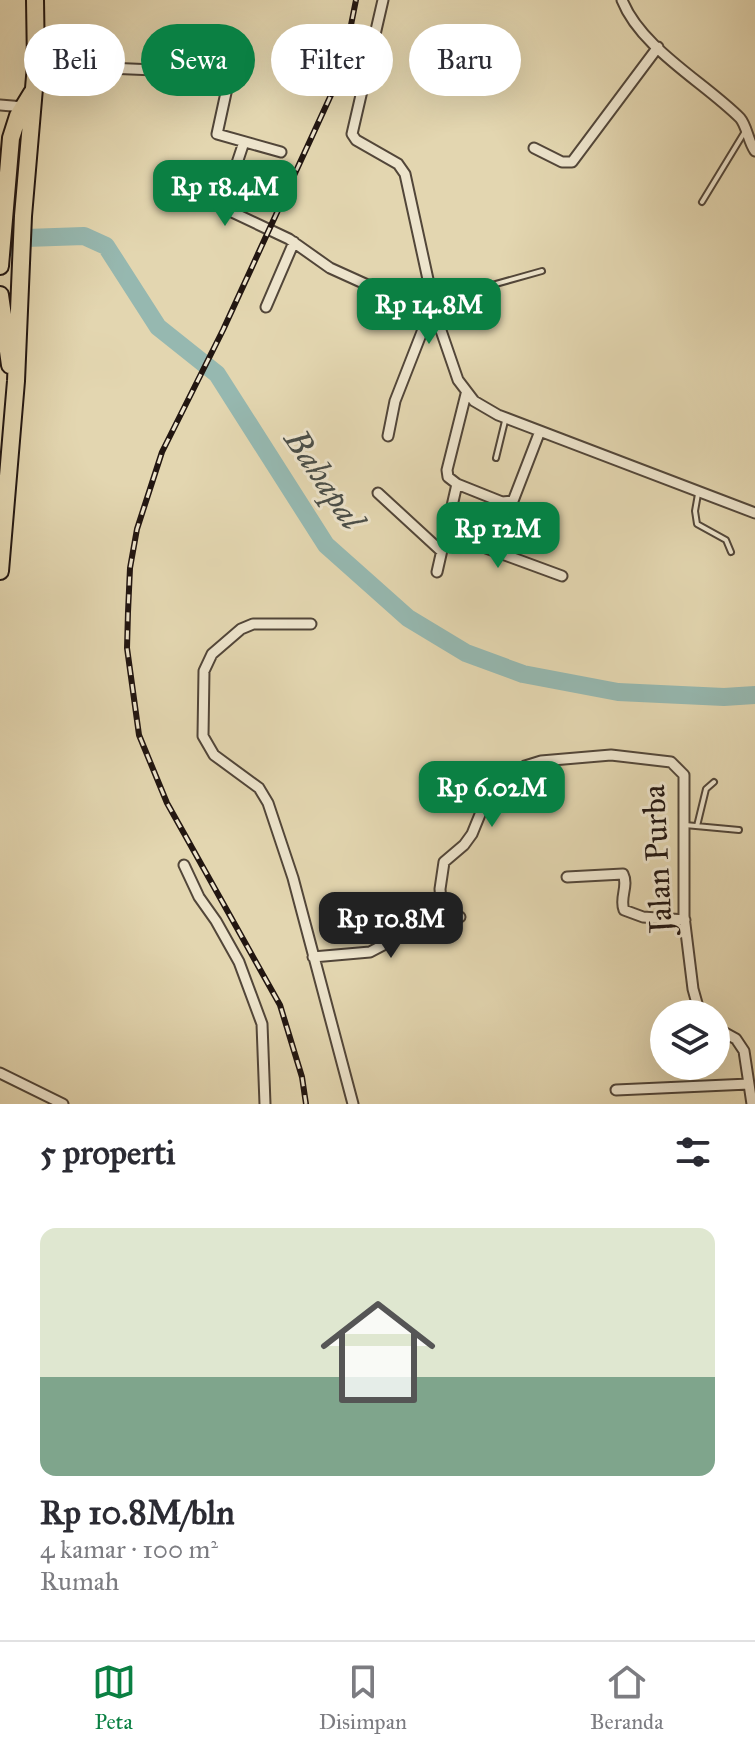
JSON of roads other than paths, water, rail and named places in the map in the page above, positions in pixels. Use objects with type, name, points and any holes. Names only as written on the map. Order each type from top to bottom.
[{"type":"highway","points":[[35,0],[35,24]]},
{"type":"highway","points":[[0,266],[11,138],[30,96]]},
{"type":"highway","points":[[0,570],[16,381],[23,216],[34,96]]},
{"type":"highway","points":[[0,295],[8,361],[16,381]]},
{"type":"street","points":[[383,0],[352,134],[356,140],[403,170],[433,302],[432,315],[395,401],[388,436]]},
{"type":"street","points":[[622,0],[634,23],[744,126],[755,151]]},
{"type":"street","points":[[534,148],[562,162],[572,162],[658,47]]},
{"type":"street","points":[[125,69],[226,73],[229,79],[217,132],[220,136],[281,152]]},
{"type":"street","points":[[0,105],[24,107]]},
{"type":"street","points":[[744,126],[755,119]]},
{"type":"street","points":[[229,211],[232,201],[229,187],[244,142]]},
{"type":"street","points":[[196,195],[294,242],[330,268],[432,315],[466,394],[487,410],[755,513]]},
{"type":"street","points":[[266,307],[294,242]]},
{"type":"street","points":[[466,394],[447,470],[449,480],[502,502],[513,501],[540,431]]},
{"type":"street","points":[[437,572],[457,484]]},
{"type":"street","points":[[378,493],[441,551]]},
{"type":"street","points":[[445,533],[562,576]]},
{"type":"street","points":[[311,624],[253,624],[241,629],[212,654],[204,671],[202,723],[206,745],[214,755],[259,788],[268,803],[293,878],[353,1104]]},
{"type":"street","name":"Jalan Purba","points":[[442,916],[440,889],[444,862],[464,845],[481,812],[525,766],[611,755],[671,762],[684,775],[685,920],[696,1000]]},
{"type":"street","points":[[184,865],[199,897],[239,962],[262,1024],[265,1104]]},
{"type":"street","points":[[567,877],[623,874],[624,910],[643,917],[685,920]]},
{"type":"street","points":[[313,957],[370,952],[391,941],[415,921],[442,916],[460,917]]},
{"type":"street","points":[[730,1037],[740,1043],[744,1051],[752,1104]]},
{"type":"street","points":[[0,1073],[63,1104]]},
{"type":"street","points":[[616,1090],[749,1084]]},
{"type":"lane","points":[[702,202],[744,126]]},
{"type":"lane","points":[[433,302],[542,271]]},
{"type":"lane","points":[[496,458],[506,418]]},
{"type":"lane","points":[[699,492],[695,511],[697,524],[726,540],[731,552]]},
{"type":"lane","points":[[697,826],[706,789],[714,782]]},
{"type":"lane","points":[[685,825],[739,830]]},
{"type":"waterway","name":"Bahapal","points":[[0,252],[26,238],[84,236],[106,246],[158,327],[217,374],[326,545],[408,618],[466,653],[523,674],[618,692],[724,697],[755,695]]},
{"type":"railway","points":[[306,1104],[302,1077],[280,1005],[167,803],[139,735],[127,648],[128,612],[130,568],[137,529],[162,452],[223,330],[331,95],[356,0]]}]
